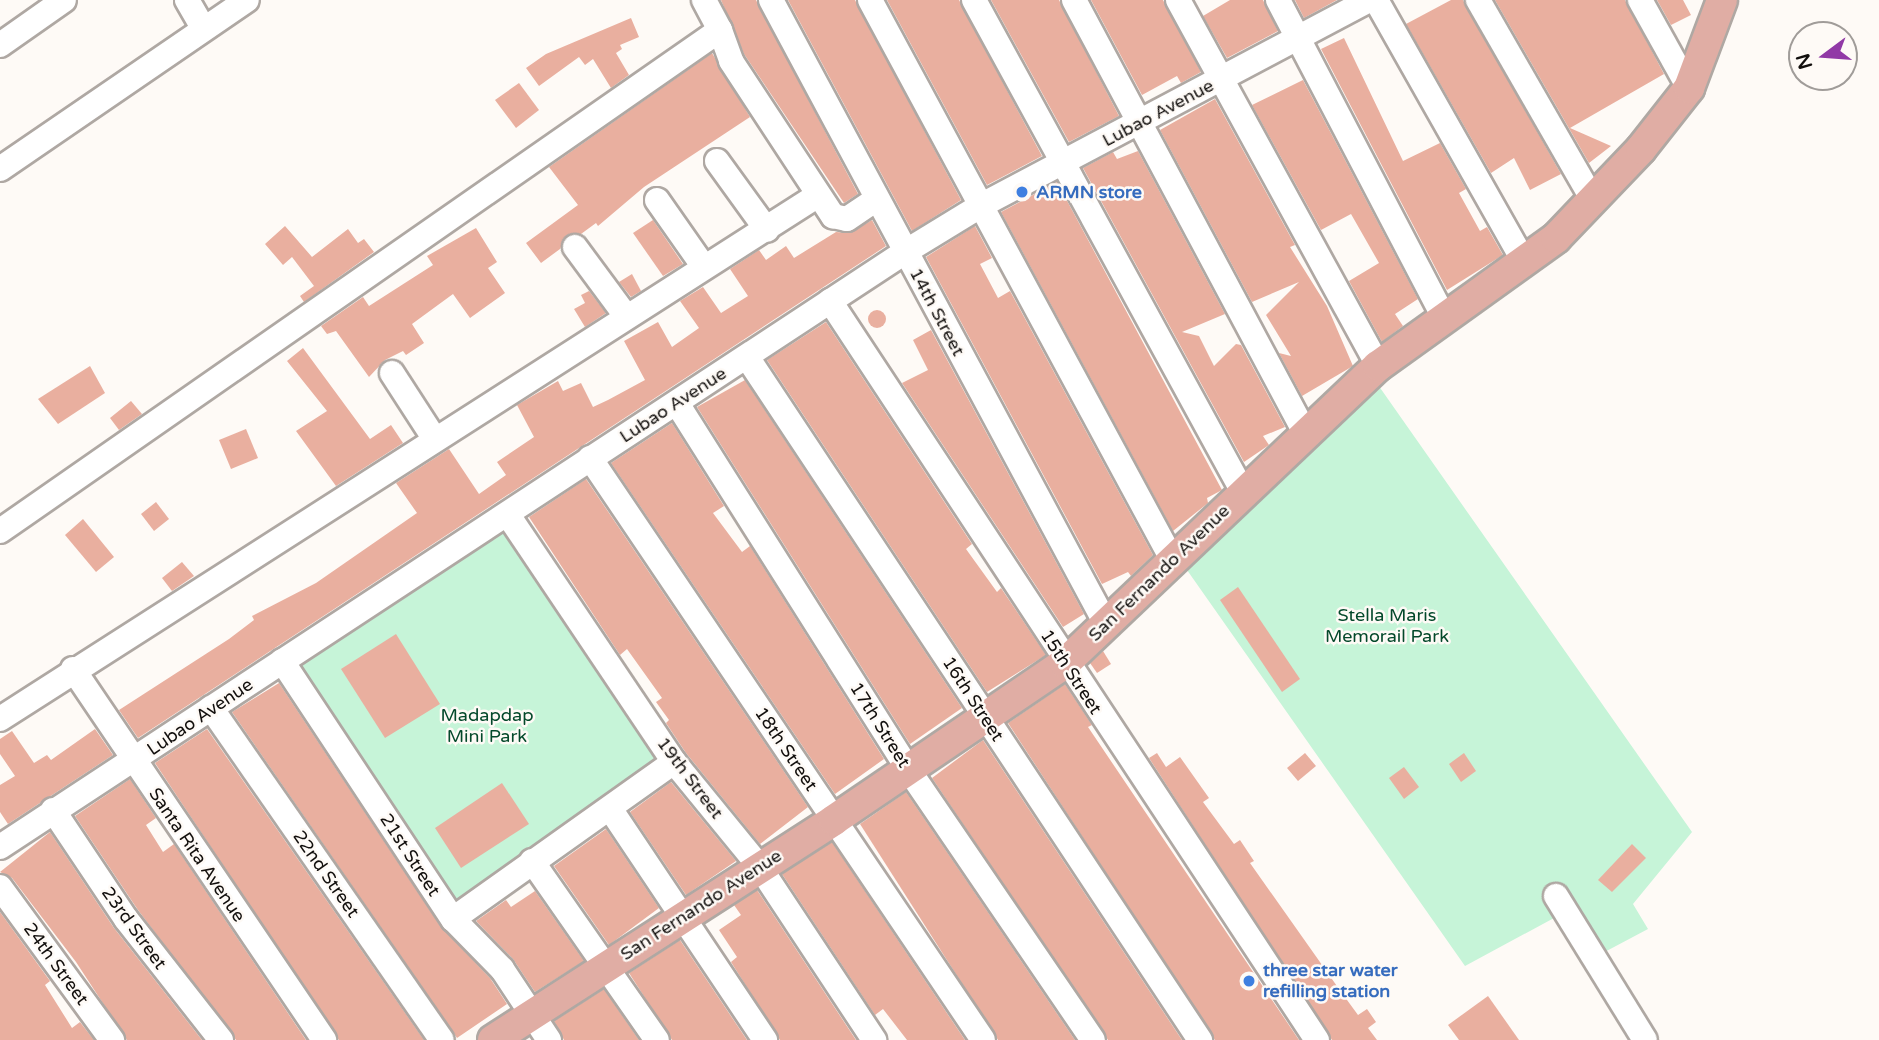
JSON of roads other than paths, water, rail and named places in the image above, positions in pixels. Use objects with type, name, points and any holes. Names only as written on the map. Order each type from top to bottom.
[{"type":"main road","name":"San Fernando Avenue","points":[[492,1040],[541,1028],[609,965],[834,820],[1065,663],[1378,366],[1443,315],[1556,238],[1641,149],[1689,88],[1722,0]]},
{"type":"street","points":[[0,45],[64,0]]},
{"type":"street","points":[[187,0],[203,28]]},
{"type":"street","points":[[0,169],[247,0]]},
{"type":"street","points":[[704,0],[720,30],[731,61],[818,195],[840,220],[877,199]]},
{"type":"street","name":"14th Street","points":[[771,0],[1105,624]]},
{"type":"street","points":[[870,0],[1173,561]]},
{"type":"street","points":[[974,0],[1243,492]]},
{"type":"street","points":[[1074,0],[1142,123],[1305,433]]},
{"type":"street","points":[[1178,0],[1378,366]]},
{"type":"street","points":[[1278,0],[1443,315]]},
{"type":"street","name":"Lubao Avenue","points":[[0,847],[508,515],[590,458],[678,405],[905,252],[982,205],[1142,123],[1369,0]]},
{"type":"street","points":[[1376,0],[1523,260]]},
{"type":"street","points":[[1478,0],[1592,198]]},
{"type":"street","points":[[1640,0],[1689,88]]},
{"type":"street","points":[[0,531],[720,30]]},
{"type":"street","points":[[717,161],[766,230]]},
{"type":"street","points":[[0,719],[73,669],[818,195]]},
{"type":"street","points":[[657,200],[704,267]]},
{"type":"street","points":[[575,247],[626,316]]},
{"type":"street","name":"15th Street","points":[[830,302],[1065,663],[1317,1040]]},
{"type":"street","name":"16th Street","points":[[747,357],[1200,1040]]},
{"type":"street","points":[[392,373],[434,438]]},
{"type":"street","name":"17th Street","points":[[678,405],[908,769],[1093,1040]]},
{"type":"street","name":"18th Street","points":[[590,458],[984,1040]]},
{"type":"street","name":"19th Street","points":[[508,515],[674,762],[759,866],[874,1040]]},
{"type":"street","name":"21st Street","points":[[282,661],[453,919],[502,969],[541,1028]]},
{"type":"street","name":"Santa Rita Avenue","points":[[73,669],[133,762],[324,1040]]},
{"type":"street","name":"22nd Street","points":[[211,708],[442,1040]]},
{"type":"street","points":[[453,919],[611,810],[674,762]]},
{"type":"street","name":"23rd Street","points":[[53,810],[137,934],[221,1040]]},
{"type":"street","points":[[611,810],[765,1040]]},
{"type":"street","points":[[532,862],[609,965],[657,1040]]},
{"type":"street","name":"24th Street","points":[[0,887],[112,1040]]},
{"type":"street","points":[[1556,896],[1645,1040]]},
{"type":"place","name":"ARMN store","points":[[1022,192]]},
{"type":"place","name":"three star water refilling station","points":[[1249,981]]},
{"type":"park label","name":"Stella Maris Memorail Park","points":[[1387,626]]},
{"type":"park label","name":"Madapdap Mini Park","points":[[487,726]]}]
